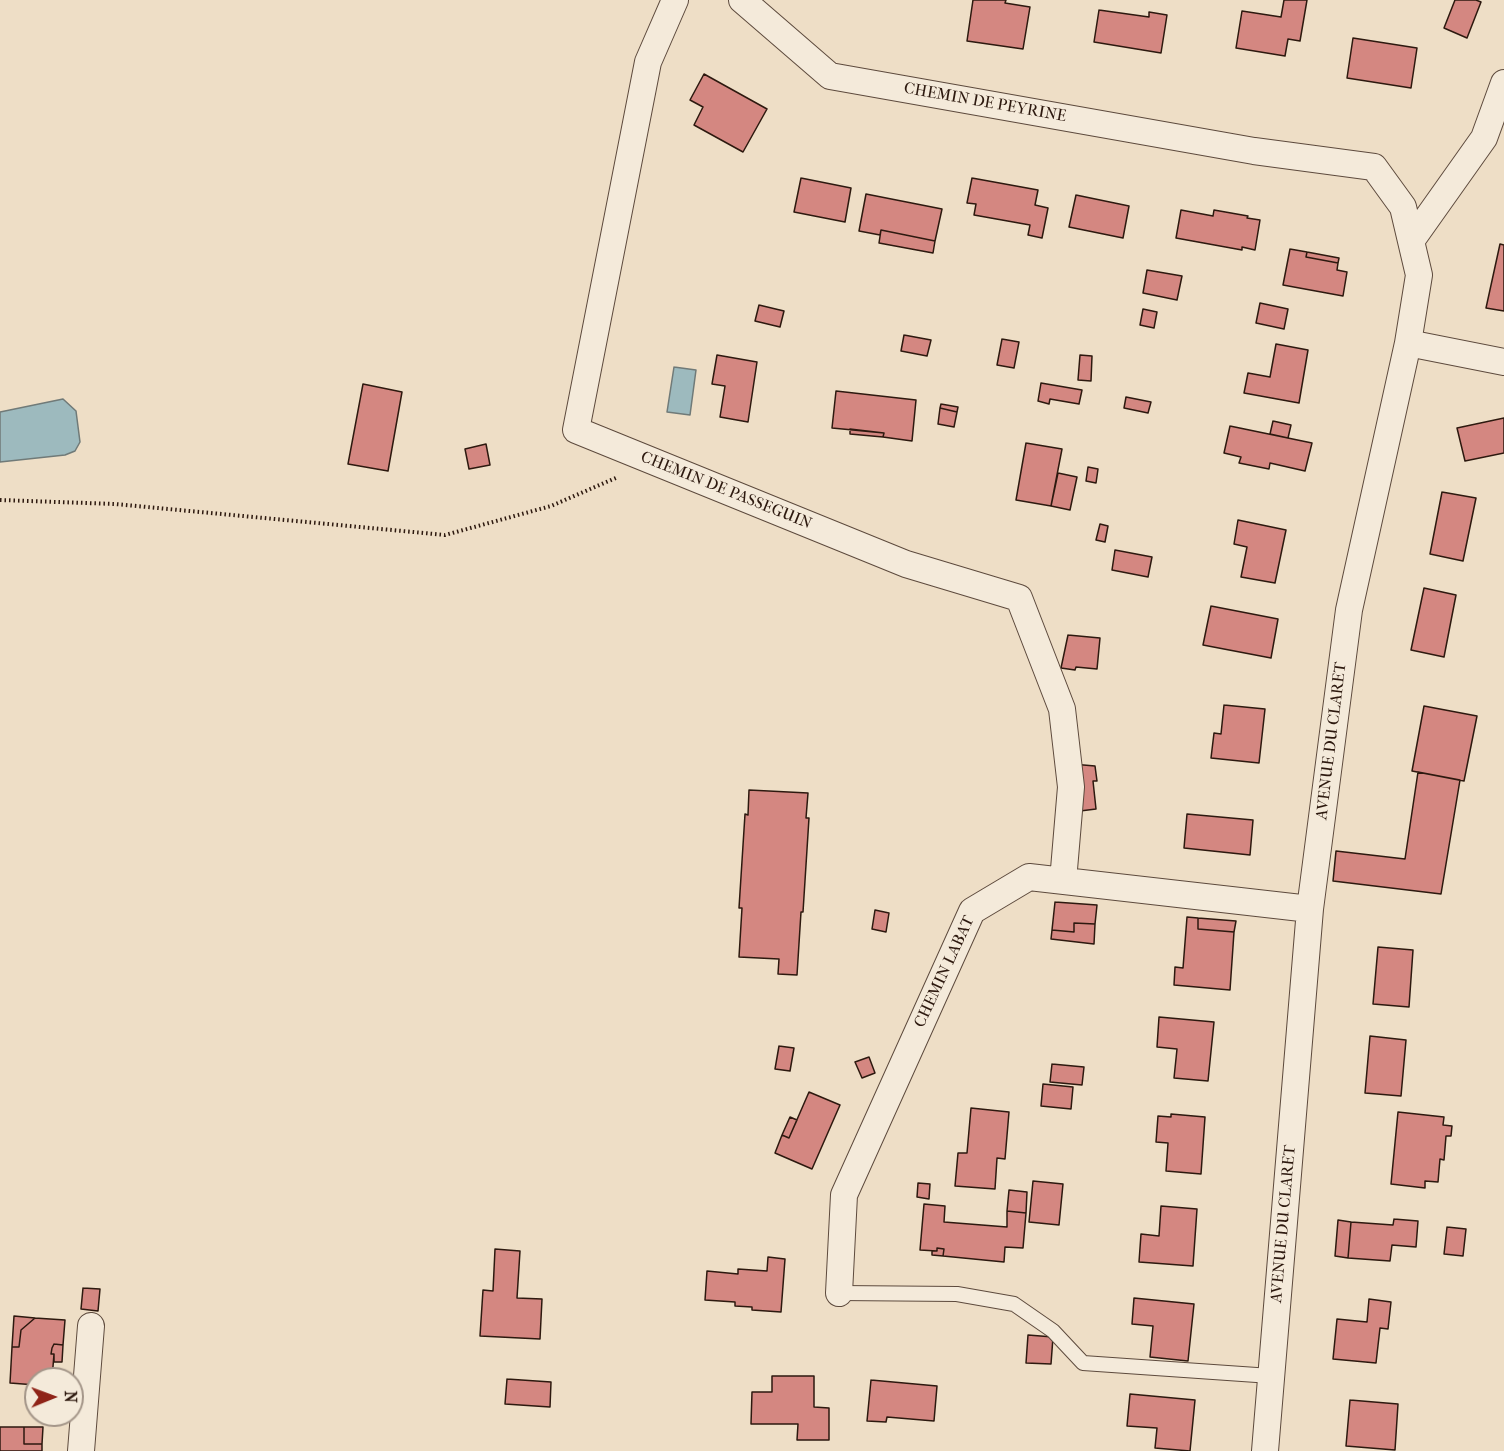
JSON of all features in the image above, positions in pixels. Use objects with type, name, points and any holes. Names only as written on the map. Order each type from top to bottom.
[{"type":"street","name":"CHEMIN DE PASSEGUIN","points":[[675,0],[648,62],[576,430],[906,564],[1019,598],[1062,709],[1071,786],[1063,881]]},
{"type":"street","name":"CHEMIN DE PEYRINE","points":[[742,0],[830,76],[1254,151]]},
{"type":"street","points":[[1411,241],[1484,138],[1504,83]]},
{"type":"street","name":"AVENUE DU CLARET","points":[[1254,151],[1374,167],[1403,207],[1419,275],[1408,343],[1349,610],[1310,909],[1265,1451]]},
{"type":"street","points":[[1408,343],[1504,362]]},
{"type":"street","name":"CHEMIN LABAT","points":[[839,1293],[844,1195],[972,911],[1029,877],[1310,909]]},
{"type":"street","points":[[81,1451],[91,1326]]},
{"type":"lane","points":[[839,1293],[957,1294],[1014,1304],[1053,1331],[1083,1363],[1271,1376]]},
{"type":"path","points":[[0,500],[115,504],[445,535],[551,506],[652,461]]},
{"type":"water","points":[[674,367],[696,370],[690,415],[667,412]]},
{"type":"water","points":[[63,399],[76,411],[80,442],[75,451],[65,455],[0,462],[0,412]]},
{"type":"building","points":[[973,0],[1006,0],[1005,3],[1030,7],[1023,49],[967,41]]},
{"type":"building","points":[[1284,0],[1307,0],[1300,41],[1288,39],[1285,56],[1236,48],[1242,11],[1281,17]]},
{"type":"building","points":[[1455,0],[1481,2],[1467,38],[1444,28]]},
{"type":"building","points":[[1099,10],[1149,17],[1149,12],[1167,15],[1161,53],[1094,42]]},
{"type":"building","points":[[1353,38],[1417,48],[1411,88],[1347,78]]},
{"type":"building","points":[[704,74],[767,109],[743,152],[694,125],[703,107],[690,100]]},
{"type":"building","points":[[801,178],[851,188],[845,222],[794,212]]},
{"type":"building","points":[[972,178],[1038,190],[1035,205],[1048,208],[1042,238],[1028,235],[1030,225],[974,215],[976,204],[967,203]]},
{"type":"building","points":[[866,194],[942,209],[935,241],[881,230],[880,235],[859,231]]},
{"type":"building","points":[[1076,195],[1129,206],[1123,238],[1069,227]]},
{"type":"building","points":[[1181,210],[1213,216],[1214,210],[1260,220],[1255,250],[1242,247],[1242,250],[1176,238]]},
{"type":"building","points":[[881,230],[935,241],[933,253],[879,243]]},
{"type":"building","points":[[1500,244],[1504,245],[1504,311],[1486,308]]},
{"type":"building","points":[[1290,249],[1307,252],[1306,257],[1338,263],[1337,270],[1347,272],[1343,296],[1283,285]]},
{"type":"building","points":[[1307,252],[1339,258],[1338,263],[1306,257]]},
{"type":"building","points":[[1147,270],[1182,276],[1177,300],[1143,293]]},
{"type":"building","points":[[1260,303],[1288,309],[1284,329],[1256,323]]},
{"type":"building","points":[[759,305],[784,311],[780,327],[755,321]]},
{"type":"building","points":[[1143,309],[1157,312],[1154,328],[1140,325]]},
{"type":"building","points":[[904,335],[931,340],[927,356],[901,351]]},
{"type":"building","points":[[1002,339],[1019,342],[1014,368],[997,365]]},
{"type":"building","points":[[1276,344],[1308,350],[1299,403],[1244,393],[1248,373],[1270,377]]},
{"type":"building","points":[[717,355],[757,362],[748,422],[720,417],[725,386],[712,384]]},
{"type":"building","points":[[1080,355],[1092,356],[1091,381],[1078,380]]},
{"type":"building","points":[[1041,383],[1082,390],[1079,404],[1050,399],[1049,404],[1038,401]]},
{"type":"building","points":[[363,384],[402,392],[388,471],[348,464]]},
{"type":"building","points":[[836,391],[916,400],[912,441],[883,437],[884,433],[832,428]]},
{"type":"building","points":[[1126,397],[1151,402],[1148,413],[1124,408]]},
{"type":"building","points":[[941,404],[958,407],[957,412],[940,408]]},
{"type":"building","points":[[940,408],[957,412],[954,427],[938,424]]},
{"type":"building","points":[[1504,418],[1504,453],[1465,461],[1457,428]]},
{"type":"building","points":[[1273,421],[1291,425],[1288,438],[1270,434]]},
{"type":"building","points":[[1230,426],[1312,443],[1305,471],[1270,463],[1269,469],[1239,463],[1241,457],[1224,453]]},
{"type":"building","points":[[850,429],[884,433],[883,437],[850,434]]},
{"type":"building","points":[[1026,443],[1062,449],[1051,506],[1016,500]]},
{"type":"building","points":[[486,444],[490,465],[469,469],[465,449]]},
{"type":"building","points":[[1088,467],[1098,469],[1096,483],[1086,481]]},
{"type":"building","points":[[1058,473],[1077,477],[1070,510],[1051,506]]},
{"type":"building","points":[[1442,492],[1476,498],[1463,561],[1430,554]]},
{"type":"building","points":[[1238,520],[1286,530],[1275,583],[1241,577],[1247,547],[1234,544]]},
{"type":"building","points":[[1100,524],[1108,526],[1105,542],[1096,540]]},
{"type":"building","points":[[1115,550],[1152,557],[1148,577],[1112,570]]},
{"type":"building","points":[[1424,588],[1456,595],[1444,657],[1411,650]]},
{"type":"building","points":[[1211,606],[1278,619],[1271,658],[1203,645]]},
{"type":"building","points":[[1068,635],[1100,638],[1097,669],[1061,668]]},
{"type":"building","points":[[1224,705],[1265,709],[1259,763],[1211,758],[1214,733],[1221,734]]},
{"type":"building","points":[[1424,706],[1477,716],[1464,781],[1412,771]]},
{"type":"building","points":[[1072,764],[1095,766],[1097,781],[1093,781],[1096,809],[1080,811]]},
{"type":"building","points":[[1418,772],[1460,780],[1441,894],[1333,881],[1336,851],[1405,859]]},
{"type":"building","points":[[749,790],[808,793],[806,818],[809,818],[797,975],[778,974],[779,959],[739,957],[742,908],[739,908],[745,814],[748,815]]},
{"type":"building","points":[[1187,814],[1253,820],[1250,855],[1184,848]]},
{"type":"building","points":[[1055,902],[1097,905],[1095,924],[1074,923],[1074,932],[1052,930]]},
{"type":"building","points":[[875,910],[889,913],[886,932],[872,929]]},
{"type":"building","points":[[1187,917],[1198,918],[1198,929],[1234,932],[1230,990],[1174,985],[1175,967],[1183,968]]},
{"type":"building","points":[[1198,918],[1236,921],[1234,932],[1198,929]]},
{"type":"building","points":[[1074,923],[1095,924],[1094,944],[1051,939],[1052,930],[1074,932]]},
{"type":"building","points":[[1378,947],[1413,950],[1409,1007],[1373,1004]]},
{"type":"building","points":[[1159,1017],[1214,1022],[1208,1081],[1174,1078],[1177,1049],[1157,1047]]},
{"type":"building","points":[[1370,1036],[1406,1040],[1401,1096],[1365,1093]]},
{"type":"building","points":[[779,1046],[794,1048],[790,1071],[775,1069]]},
{"type":"building","points":[[869,1057],[875,1073],[862,1078],[855,1062]]},
{"type":"building","points":[[1052,1064],[1084,1067],[1082,1085],[1050,1082]]},
{"type":"building","points":[[1043,1084],[1073,1087],[1071,1109],[1041,1106]]},
{"type":"building","points":[[809,1092],[840,1105],[812,1169],[775,1153],[782,1135],[789,1138]]},
{"type":"building","points":[[971,1108],[1009,1112],[1005,1159],[997,1158],[995,1189],[955,1186],[958,1153],[967,1153]]},
{"type":"building","points":[[1398,1112],[1444,1117],[1443,1125],[1452,1126],[1451,1136],[1446,1136],[1444,1160],[1440,1159],[1438,1182],[1425,1181],[1425,1188],[1391,1184]]},
{"type":"building","points":[[1171,1114],[1205,1117],[1201,1174],[1166,1171],[1168,1143],[1156,1142],[1158,1116],[1171,1117]]},
{"type":"building","points":[[790,1117],[797,1120],[789,1138],[782,1135]]},
{"type":"building","points":[[1033,1181],[1063,1184],[1059,1225],[1029,1222]]},
{"type":"building","points":[[918,1183],[930,1184],[929,1199],[917,1197]]},
{"type":"building","points":[[1009,1190],[1027,1192],[1026,1213],[1007,1211]]},
{"type":"building","points":[[924,1204],[945,1206],[944,1222],[1007,1227],[1007,1211],[1026,1213],[1023,1248],[1005,1247],[1004,1262],[943,1256],[944,1249],[937,1248],[937,1251],[920,1250]]},
{"type":"building","points":[[1161,1206],[1197,1209],[1193,1266],[1139,1262],[1141,1234],[1159,1236]]},
{"type":"building","points":[[1394,1219],[1418,1221],[1416,1247],[1392,1245],[1390,1261],[1348,1258],[1351,1222],[1393,1225]]},
{"type":"building","points":[[1338,1220],[1351,1222],[1348,1258],[1335,1256]]},
{"type":"building","points":[[1447,1227],[1466,1229],[1463,1256],[1444,1254]]},
{"type":"building","points":[[937,1248],[944,1249],[943,1256],[932,1255],[932,1251],[937,1251]]},
{"type":"building","points":[[495,1249],[520,1251],[517,1298],[542,1299],[540,1339],[480,1336],[483,1290],[493,1291]]},
{"type":"building","points":[[768,1257],[785,1259],[781,1312],[752,1310],[752,1307],[735,1306],[735,1302],[705,1300],[707,1271],[738,1274],[738,1269],[767,1271]]},
{"type":"building","points":[[83,1288],[100,1289],[98,1311],[81,1309]]},
{"type":"building","points":[[1134,1298],[1194,1304],[1188,1361],[1150,1357],[1153,1326],[1132,1324]]},
{"type":"building","points":[[1369,1299],[1391,1302],[1388,1329],[1380,1328],[1376,1363],[1333,1359],[1337,1319],[1367,1322]]},
{"type":"building","points":[[14,1316],[35,1318],[21,1330],[19,1347],[12,1347]]},
{"type":"building","points":[[35,1318],[65,1320],[63,1345],[54,1344],[52,1348],[53,1367],[24,1367],[24,1384],[10,1383],[12,1347],[19,1347],[21,1330]]},
{"type":"building","points":[[1028,1335],[1053,1337],[1051,1364],[1026,1363]]},
{"type":"building","points":[[54,1344],[63,1345],[62,1362],[54,1362],[54,1354],[51,1354]]},
{"type":"building","points":[[772,1376],[814,1376],[814,1407],[829,1408],[829,1440],[797,1440],[798,1424],[751,1424],[752,1392],[772,1392]]},
{"type":"building","points":[[507,1379],[551,1382],[550,1407],[505,1404]]},
{"type":"building","points":[[871,1380],[937,1386],[934,1421],[887,1417],[886,1422],[867,1421]]},
{"type":"building","points":[[1130,1394],[1195,1400],[1190,1451],[1155,1448],[1157,1428],[1127,1426]]},
{"type":"building","points":[[1350,1400],[1398,1404],[1395,1450],[1346,1446]]},
{"type":"building","points":[[0,1427],[24,1427],[24,1444],[42,1444],[42,1451],[0,1451]]},
{"type":"building","points":[[24,1427],[43,1427],[42,1444],[24,1444]]}]
